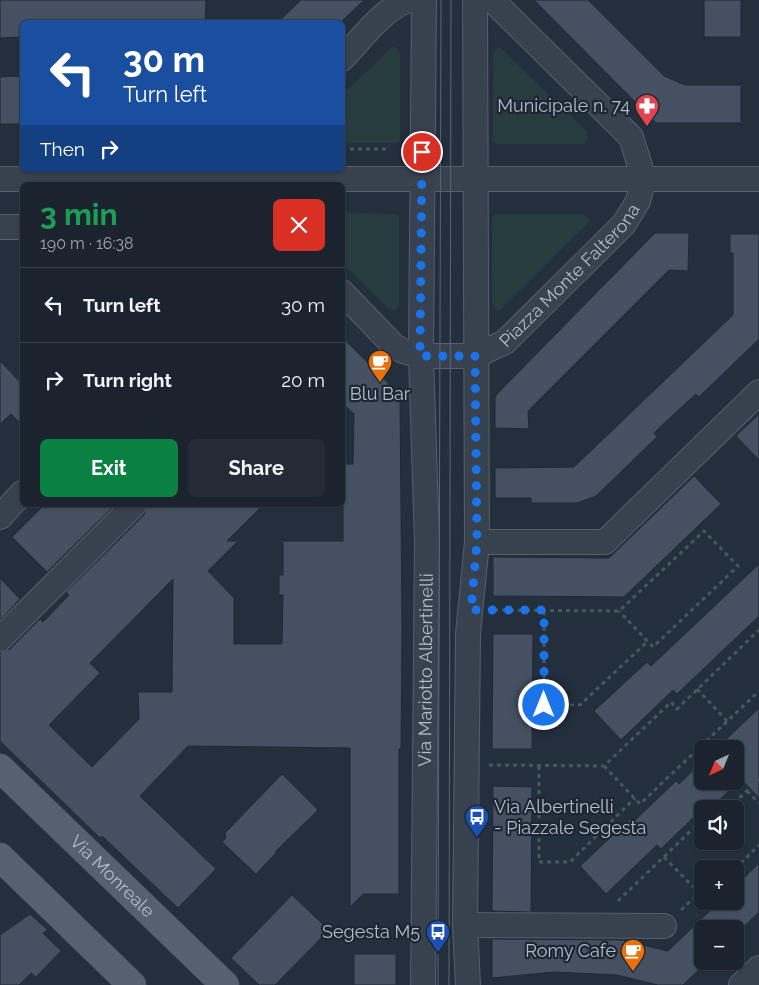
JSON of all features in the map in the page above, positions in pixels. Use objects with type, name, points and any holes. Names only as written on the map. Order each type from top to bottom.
[{"type":"main road","name":"Via Monreale","points":[[0,768],[225,985]]},
{"type":"main road","points":[[0,857],[132,985]]},
{"type":"street","points":[[345,56],[382,18],[400,3],[409,0]]},
{"type":"street","points":[[420,356],[424,0]]},
{"type":"street","name":"Piazza Monte Falterona","points":[[475,0],[475,356]]},
{"type":"street","name":"Piazza Monte Falterona","points":[[345,296],[394,346],[403,351],[420,356],[475,356],[505,342],[624,224],[638,201],[644,179],[631,137],[492,0]]},
{"type":"street","name":"Piazza Monte Falterona","points":[[0,179],[157,181],[236,178],[644,179]]},
{"type":"street","points":[[644,179],[759,179]]},
{"type":"street","points":[[0,227],[20,227]]},
{"type":"street","name":"Via Mariotto Albertinelli","points":[[420,356],[427,542],[424,985]]},
{"type":"street","points":[[468,985],[465,925],[468,634],[477,542],[475,356]]},
{"type":"street","points":[[477,542],[605,542],[759,392]]},
{"type":"street","points":[[0,517],[20,495]]},
{"type":"street","points":[[0,638],[132,507]]},
{"type":"street","points":[[465,925],[664,926]]},
{"type":"street","points":[[741,985],[759,968]]},
{"type":"path","points":[[345,149],[389,149]]},
{"type":"path","points":[[471,610],[620,611],[704,531],[738,566],[653,647],[620,611]]},
{"type":"path","points":[[544,610],[544,705],[580,705],[648,641]]},
{"type":"path","points":[[468,765],[604,766],[671,702],[677,709],[759,630]]},
{"type":"path","points":[[697,690],[727,721]]},
{"type":"path","points":[[604,766],[640,804],[759,691]]},
{"type":"path","points":[[539,766],[539,862],[570,862],[635,798]]},
{"type":"path","points":[[737,800],[759,779]]},
{"type":"path","points":[[747,790],[759,803]]},
{"type":"path","points":[[617,902],[694,828]]},
{"type":"path","points":[[744,860],[759,845]]},
{"type":"path","points":[[664,857],[694,888]]},
{"type":"green space","points":[[392,47],[396,47],[400,53],[400,140],[397,143],[345,143],[345,92]]},
{"type":"green space","points":[[500,47],[587,132],[588,140],[583,144],[496,144],[493,140],[493,53]]},
{"type":"green space","points":[[345,213],[396,214],[399,217],[399,304],[395,310],[388,308],[345,265]]},
{"type":"green space","points":[[495,214],[583,214],[588,218],[589,222],[500,310],[496,310],[492,304],[492,217]]},
{"type":"building","points":[[0,0],[206,0],[205,20],[20,20],[20,37],[0,38]]},
{"type":"building","points":[[301,0],[364,0],[343,20],[280,20]]},
{"type":"building","points":[[534,0],[588,0],[664,76],[685,85],[741,85],[741,123],[656,123]]},
{"type":"building","points":[[704,0],[741,0],[741,37],[704,37]]},
{"type":"building","points":[[20,76],[20,124],[0,124],[0,77]]},
{"type":"building","points":[[655,233],[689,233],[688,271],[669,270],[528,411],[529,429],[495,428],[495,398],[497,394]]},
{"type":"building","points":[[730,234],[759,234],[759,339],[699,397],[696,394],[654,433],[657,437],[596,496],[577,503],[531,503],[531,498],[495,498],[495,468],[574,467],[733,315],[733,253],[730,253]]},
{"type":"building","points":[[345,340],[400,395],[402,628],[401,749],[399,749],[399,894],[363,894],[350,907],[350,748],[188,746],[140,796],[216,869],[178,908],[102,836],[100,838],[0,741],[0,652],[10,649],[40,619],[43,622],[69,595],[66,592],[144,515],[146,507],[261,507],[227,541],[238,541],[208,571],[234,598],[234,644],[282,644],[283,595],[279,595],[279,575],[283,575],[283,541],[343,541],[345,464],[353,464],[354,414],[345,406]],"holes":[[[173,579],[172,692],[138,692],[139,719],[92,767],[49,725],[100,673],[90,663]]]},
{"type":"building","points":[[0,361],[20,382],[20,423],[11,414],[0,424]]},
{"type":"building","points":[[759,414],[759,460],[736,436]]},
{"type":"building","points":[[694,476],[721,504],[624,597],[493,596],[493,557],[609,558]]},
{"type":"building","points":[[42,507],[113,507],[47,572],[12,537]]},
{"type":"building","points":[[759,564],[759,616],[677,694],[673,690],[621,740],[594,711],[647,662],[651,666]]},
{"type":"building","points":[[0,578],[20,599],[0,620]]},
{"type":"building","points":[[493,634],[533,634],[532,749],[492,749]]},
{"type":"building","points":[[759,708],[759,798],[744,782],[744,740],[725,740]]},
{"type":"building","points":[[694,770],[694,790],[730,790],[719,800],[694,800],[694,817],[661,849],[657,845],[606,894],[580,866],[631,818],[634,821],[676,781],[679,784]]},
{"type":"building","points":[[282,774],[318,810],[276,851],[256,874],[222,842],[226,838],[225,833]]},
{"type":"building","points":[[493,786],[532,787],[531,912],[492,911]]},
{"type":"building","points":[[759,863],[759,912],[744,926],[744,920],[700,920],[711,910],[744,910],[744,878]]},
{"type":"building","points":[[292,895],[329,930],[275,985],[259,985],[231,958]]},
{"type":"building","points":[[30,914],[48,930],[43,933],[61,951],[36,977],[31,973],[19,985],[0,985],[0,935]]},
{"type":"building","points":[[694,926],[694,970],[699,970],[683,985],[658,985],[617,975],[554,972],[492,978],[492,939],[622,940],[668,951]]},
{"type":"building","points":[[354,954],[396,954],[396,985],[354,985]]},
{"type":"tram line","points":[[438,985],[441,0]]},
{"type":"tram line","points":[[449,985],[451,0]]},
{"type":"place","name":"Municipale n. 74","points":[[647,127]]},
{"type":"place","name":"Blu Bar","points":[[380,383]]},
{"type":"place","name":"Via Albertinelli - Piazzale Segesta","points":[[477,838]]},
{"type":"place","name":"Segesta M5","points":[[438,953]]},
{"type":"place","name":"Romy Cafe","points":[[633,972]]},
{"type":"route","points":[[422,152],[420,356],[475,356],[477,542],[471,610],[544,610],[544,705]]}]
